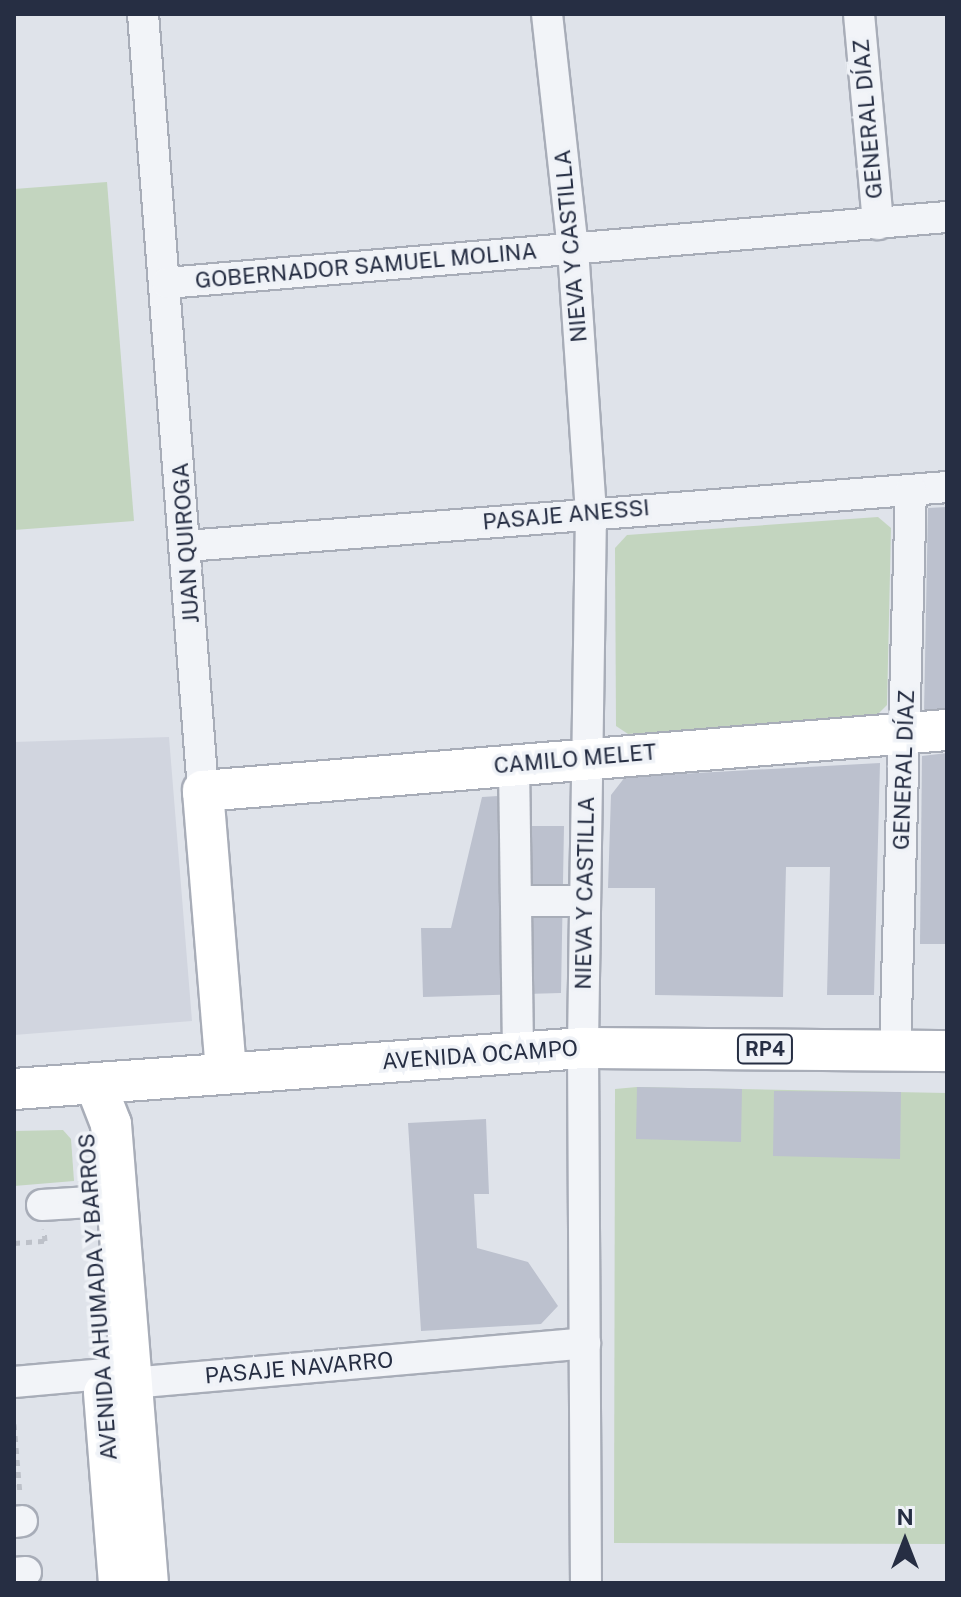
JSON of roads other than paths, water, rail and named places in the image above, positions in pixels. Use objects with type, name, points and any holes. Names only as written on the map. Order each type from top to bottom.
[{"type":"main road","name":"CAMILO MELET","points":[[203,791],[947,730]]},
{"type":"main road","name":"JUAN QUIROGA","points":[[203,791],[226,1071]]},
{"type":"main road","name":"AVENIDA OCAMPO","points":[[14,1089],[226,1071],[583,1048],[947,1051]]},
{"type":"main road","name":"AVENIDA AHUMADA Y BARROS","points":[[95,1083],[84,1130],[90,1202],[148,1583]]},
{"type":"main road","name":"AVENIDA AHUMADA Y BARROS","points":[[95,1083],[111,1124],[119,1583]]},
{"type":"street","name":"JUAN QUIROGA","points":[[143,14],[167,283],[203,791]]},
{"type":"street","name":"NIEVA Y CASTILLA","points":[[547,14],[573,249],[591,512],[583,1048],[586,1583]]},
{"type":"street","name":"GENERAL DÍAZ","points":[[859,14],[878,224]]},
{"type":"street","name":"GOBERNADOR SAMUEL MOLINA","points":[[167,283],[947,217]]},
{"type":"street","name":"PASAJE ANESSI","points":[[186,546],[591,512],[947,487]]},
{"type":"street","name":"GENERAL DÍAZ","points":[[895,1051],[911,490]]},
{"type":"street","points":[[514,764],[518,1052]]},
{"type":"street","points":[[516,901],[584,901]]},
{"type":"street","points":[[42,1205],[90,1202]]},
{"type":"street","name":"PASAJE NAVARRO","points":[[14,1382],[117,1378],[585,1343]]}]
